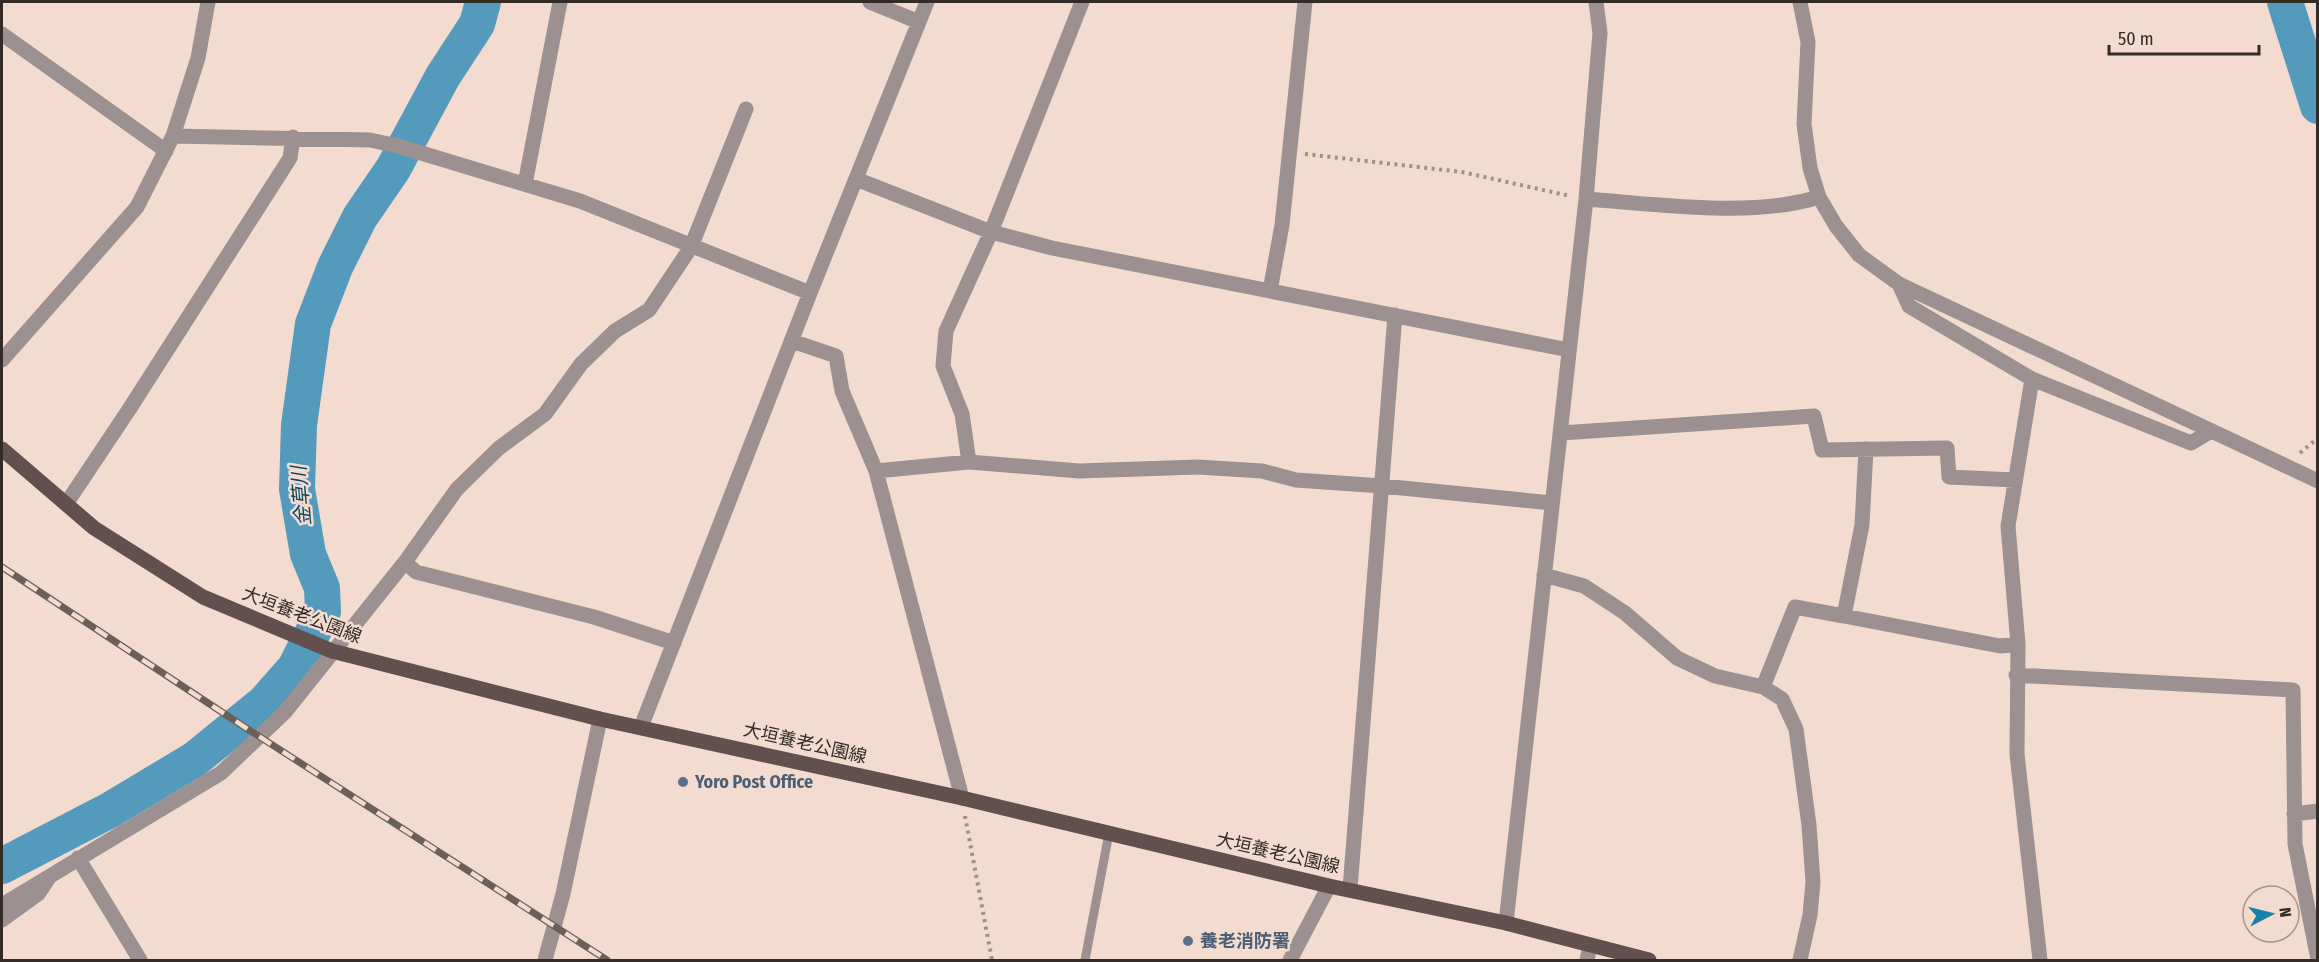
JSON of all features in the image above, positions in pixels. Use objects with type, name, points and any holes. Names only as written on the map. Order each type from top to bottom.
[{"type":"main road","name":"大垣養老公園線","points":[[2,449],[94,528],[203,597],[332,651],[600,719],[962,798],[1329,886],[1506,923],[1589,953],[1649,960]]},
{"type":"street","points":[[2,360],[137,207],[173,136],[198,58],[208,2]]},
{"type":"street","points":[[525,184],[560,2]]},
{"type":"street","points":[[870,2],[919,22]]},
{"type":"street","points":[[641,727],[810,293],[927,2]]},
{"type":"street","points":[[969,462],[962,414],[943,366],[946,331],[991,232],[1083,2]]},
{"type":"street","points":[[1270,291],[1282,225],[1305,2]]},
{"type":"street","points":[[1506,923],[1586,199],[1600,33],[1596,2]]},
{"type":"street","points":[[1800,2],[1808,42],[1804,124],[1810,168],[1819,197],[1836,226],[1859,255],[1899,284],[2318,481]]},
{"type":"street","points":[[2,34],[166,151]]},
{"type":"street","points":[[2,905],[53,872],[221,773],[285,712],[405,562],[457,489],[499,448],[545,414],[581,363],[615,331],[649,310],[691,247],[746,109]]},
{"type":"street","points":[[173,136],[370,140],[419,151],[580,201],[810,293]]},
{"type":"street","points":[[66,504],[290,158],[293,137]]},
{"type":"street","points":[[856,179],[991,232],[1052,248],[1569,350]]},
{"type":"street","points":[[1586,199],[1694,207],[1766,207],[1819,197]]},
{"type":"street","points":[[1899,284],[1909,306],[2032,379],[2191,443],[2211,431]]},
{"type":"street","points":[[1350,889],[1395,315]]},
{"type":"street","points":[[792,341],[836,356],[842,391],[876,471],[962,798]]},
{"type":"street","points":[[2032,379],[2008,526],[2018,644],[2017,754],[2040,960]]},
{"type":"street","points":[[1561,433],[1814,416],[1821,450],[1947,448],[1950,477],[2015,480]]},
{"type":"street","points":[[1844,615],[1862,525],[1866,449]]},
{"type":"street","points":[[876,471],[969,462],[1079,471],[1198,467],[1262,471],[1296,480],[1552,503]]},
{"type":"street","points":[[405,562],[416,572],[594,617],[674,643]]},
{"type":"street","points":[[1544,575],[1584,586],[1626,613],[1677,658],[1715,676],[1763,687],[1782,699],[1796,729],[1809,825],[1813,882],[1810,915],[1800,960]]},
{"type":"street","points":[[1763,687],[1795,607],[2000,646],[2018,644]]},
{"type":"street","points":[[2016,675],[2293,690],[2295,844],[2318,958]]},
{"type":"street","points":[[545,960],[563,894],[600,719]]},
{"type":"street","points":[[2294,814],[2318,810]]},
{"type":"street","points":[[78,858],[140,960]]},
{"type":"street","points":[[2,920],[38,894],[53,872]]},
{"type":"street","points":[[1290,960],[1329,886]]},
{"type":"lane","points":[[1085,960],[1109,833]]},
{"type":"path","points":[[1290,153],[1462,172],[1586,199]]},
{"type":"path","points":[[962,798],[992,960]]},
{"type":"waterway","name":"金草川","points":[[2,866],[110,810],[195,759],[264,703],[295,668],[323,612],[322,588],[308,554],[297,489],[299,425],[313,324],[335,267],[360,217],[393,169],[443,76],[477,24],[483,2]]},
{"type":"waterway","points":[[2285,2],[2318,106]]},
{"type":"railway","points":[[2,567],[246,728],[607,960]]},
{"type":"place","name":"Yoro Post Office","points":[[683,782]]},
{"type":"place","name":"養老消防署","points":[[1188,941]]}]
